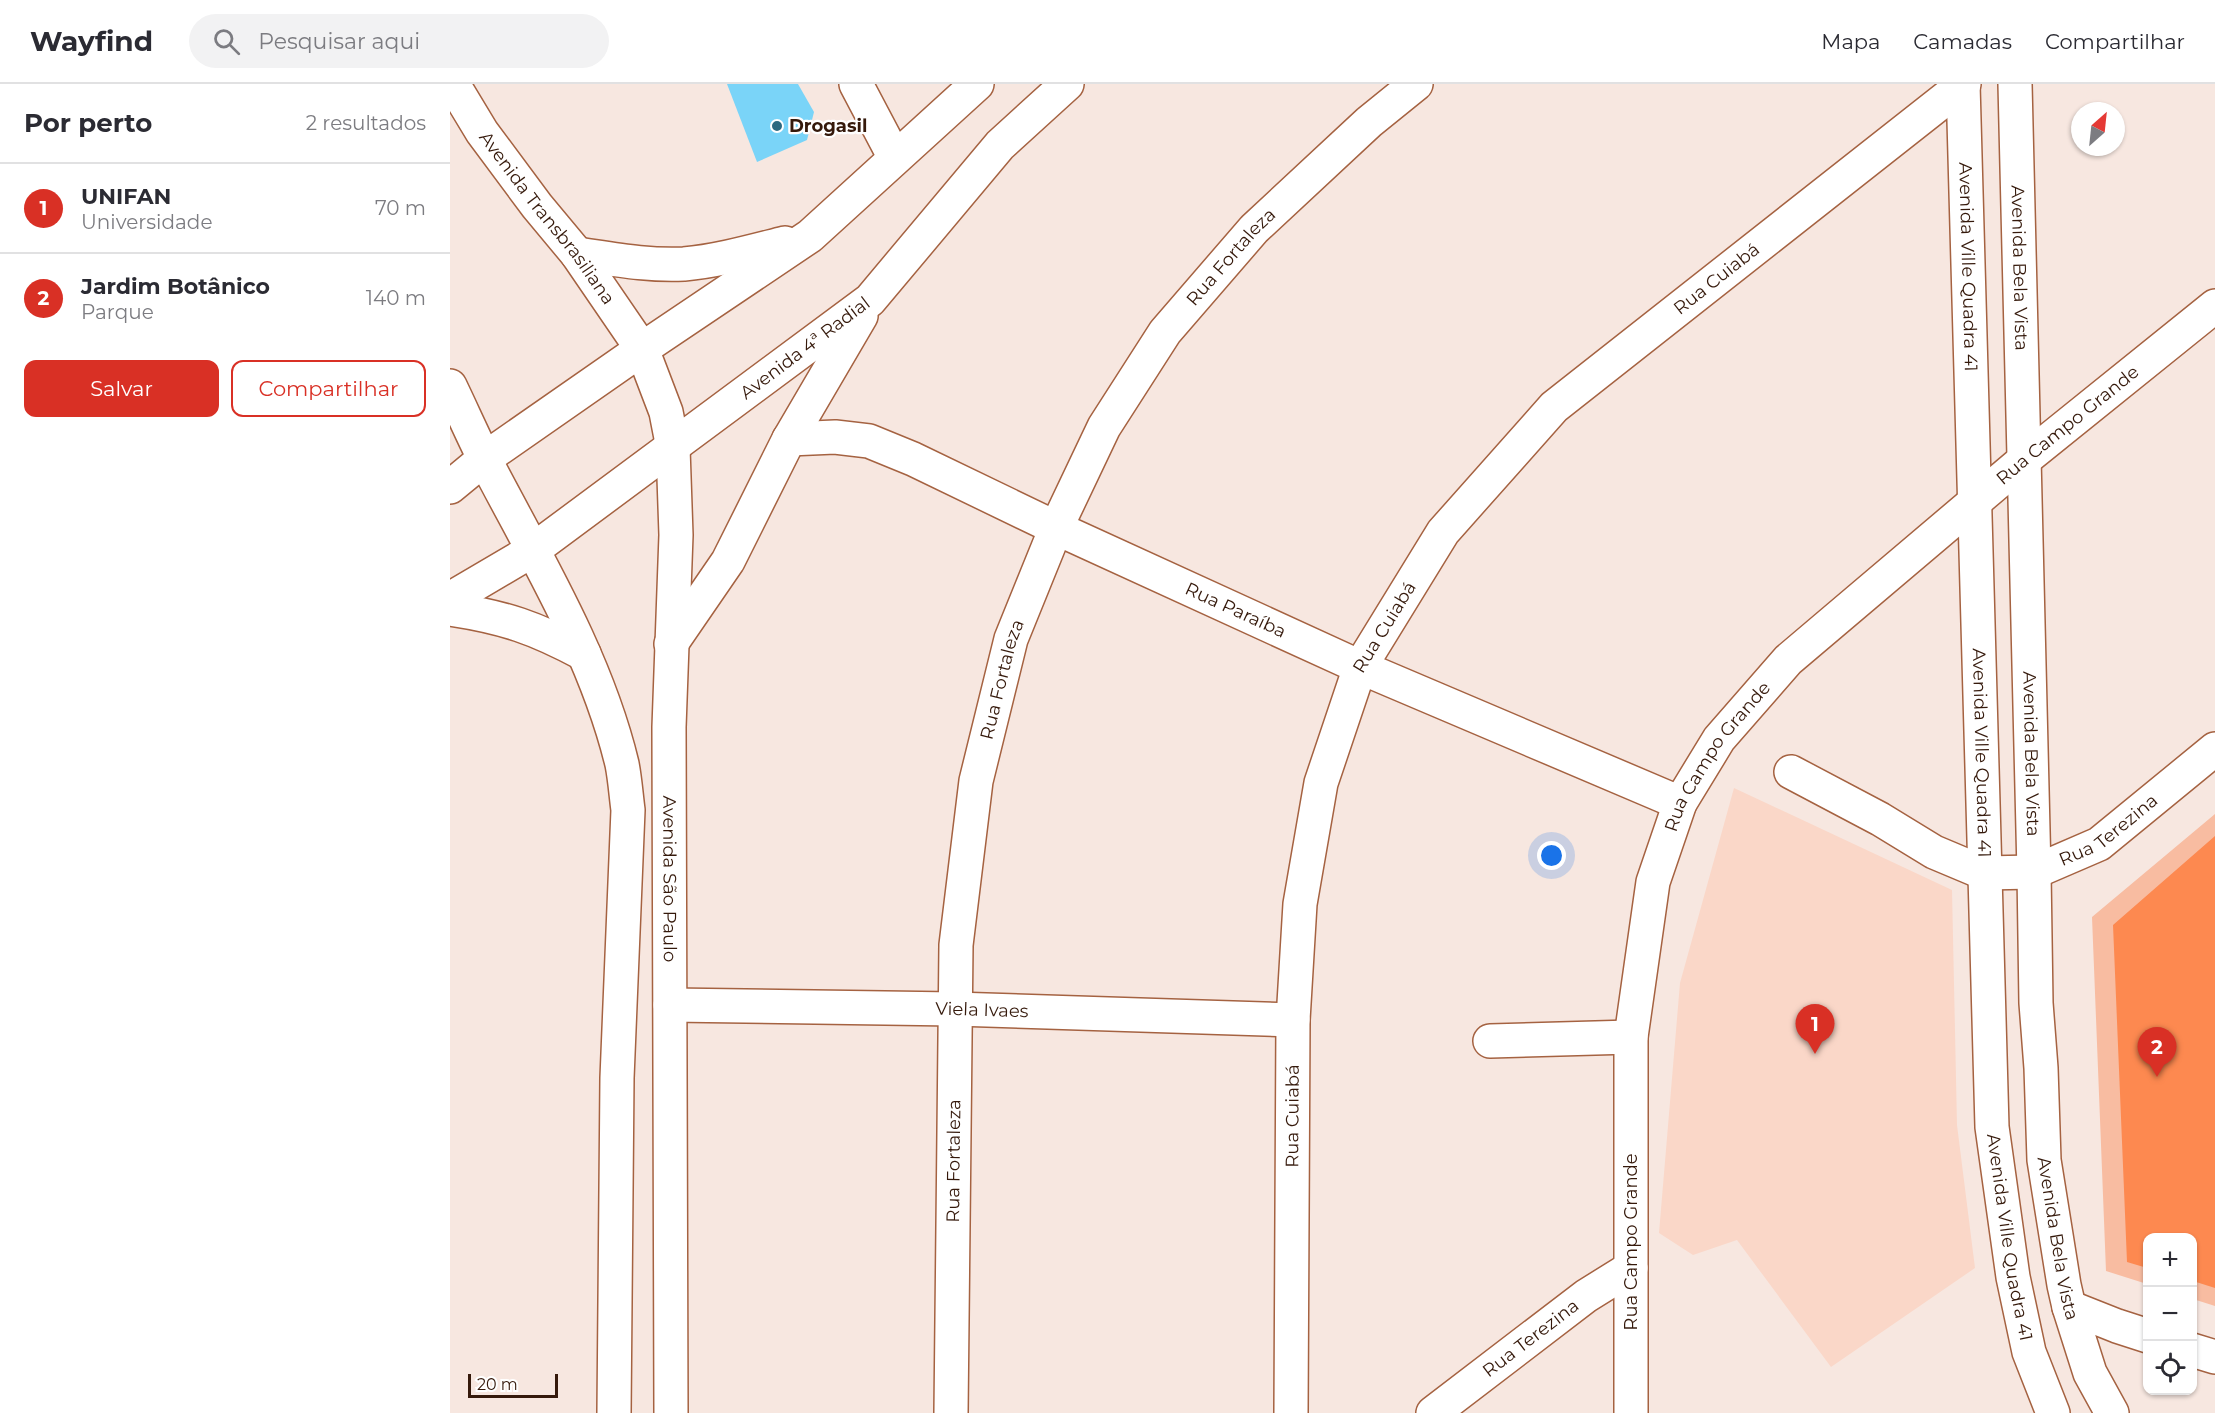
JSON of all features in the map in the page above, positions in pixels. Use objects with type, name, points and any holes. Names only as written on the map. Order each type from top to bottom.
[{"type":"main road","name":"Avenida Transbrasiliana","points":[[453,84],[482,132],[537,206],[577,254],[642,349]]},
{"type":"main road","points":[[856,84],[895,158]]},
{"type":"main road","points":[[450,487],[484,459],[810,236],[977,84]]},
{"type":"main road","name":"Avenida 4ª Radial","points":[[450,599],[533,550],[870,300],[1000,145],[1067,84]]},
{"type":"main road","name":"Rua Fortaleza","points":[[951,1413],[956,945],[976,781],[1011,639],[1056,528],[1104,427],[1165,332],[1254,229],[1369,122],[1416,84]]},
{"type":"main road","name":"Avenida Ville Quadra 41","points":[[1963,84],[1992,1127],[2013,1277],[2030,1352],[2053,1413]]},
{"type":"main road","name":"Rua Cuiabá","points":[[1292,1413],[1293,1020],[1300,904],[1321,783],[1360,667],[1443,531],[1554,407],[1963,84]]},
{"type":"main road","name":"Avenida Bela Vista","points":[[2015,84],[2036,1003],[2041,1068],[2043,1160],[2069,1307],[2090,1373],[2112,1413]]},
{"type":"main road","points":[[577,254],[629,261],[684,264],[748,253],[810,236]]},
{"type":"main road","points":[[671,644],[728,561],[789,439],[870,300]]},
{"type":"main road","name":"Rua Campo Grande","points":[[1631,1413],[1631,1037],[1653,882],[1680,803],[1719,739],[1788,660],[2024,460],[2215,306]]},
{"type":"main road","name":"Avenida São Paulo","points":[[642,349],[666,412],[673,448],[676,535],[669,727],[671,1413]]},
{"type":"main road","points":[[450,386],[484,459],[533,550],[584,654],[607,712],[622,766],[628,810],[616,1078],[614,1413]]},
{"type":"main road","name":"Rua Paraíba","points":[[789,439],[835,437],[870,441],[1360,667],[1680,803]]},
{"type":"main road","points":[[450,609],[516,622],[547,634],[584,654]]},
{"type":"main road","name":"Rua Terezina","points":[[1984,873],[2034,872],[2099,844],[2215,749]]},
{"type":"main road","points":[[1791,772],[1880,819],[1934,852],[1984,873]]},
{"type":"main road","name":"Viela Ivaes","points":[[670,1005],[955,1009],[1293,1020]]},
{"type":"main road","points":[[1490,1041],[1631,1037]]},
{"type":"main road","name":"Rua Terezina","points":[[1433,1413],[1586,1296],[1631,1268]]},
{"type":"main road","points":[[2069,1307],[2143,1334]]},
{"type":"main road","points":[[2197,1351],[2215,1357]]},
{"type":"shaded area","points":[[1734,788],[1952,890],[1957,1125],[1975,1268],[1831,1367],[1737,1240],[1693,1255],[1659,1233],[1680,983]]},
{"type":"shaded area","points":[[2215,814],[2215,1306],[2197,1300],[2197,1233],[2143,1233],[2143,1283],[2106,1271],[2092,917]]},
{"type":"shaded area","points":[[2215,836],[2215,1288],[2197,1282],[2197,1233],[2143,1233],[2143,1267],[2127,1262],[2113,925]]},
{"type":"building","name":"Drogasil","points":[[727,84],[798,84],[814,112],[807,140],[757,162]]},
{"type":"place","name":"Drogasil","points":[[777,126]]},
{"type":"place","name":"UNIFAN","points":[[1815,1054]]},
{"type":"place","name":"Jardim Botânico","points":[[2157,1077]]}]
